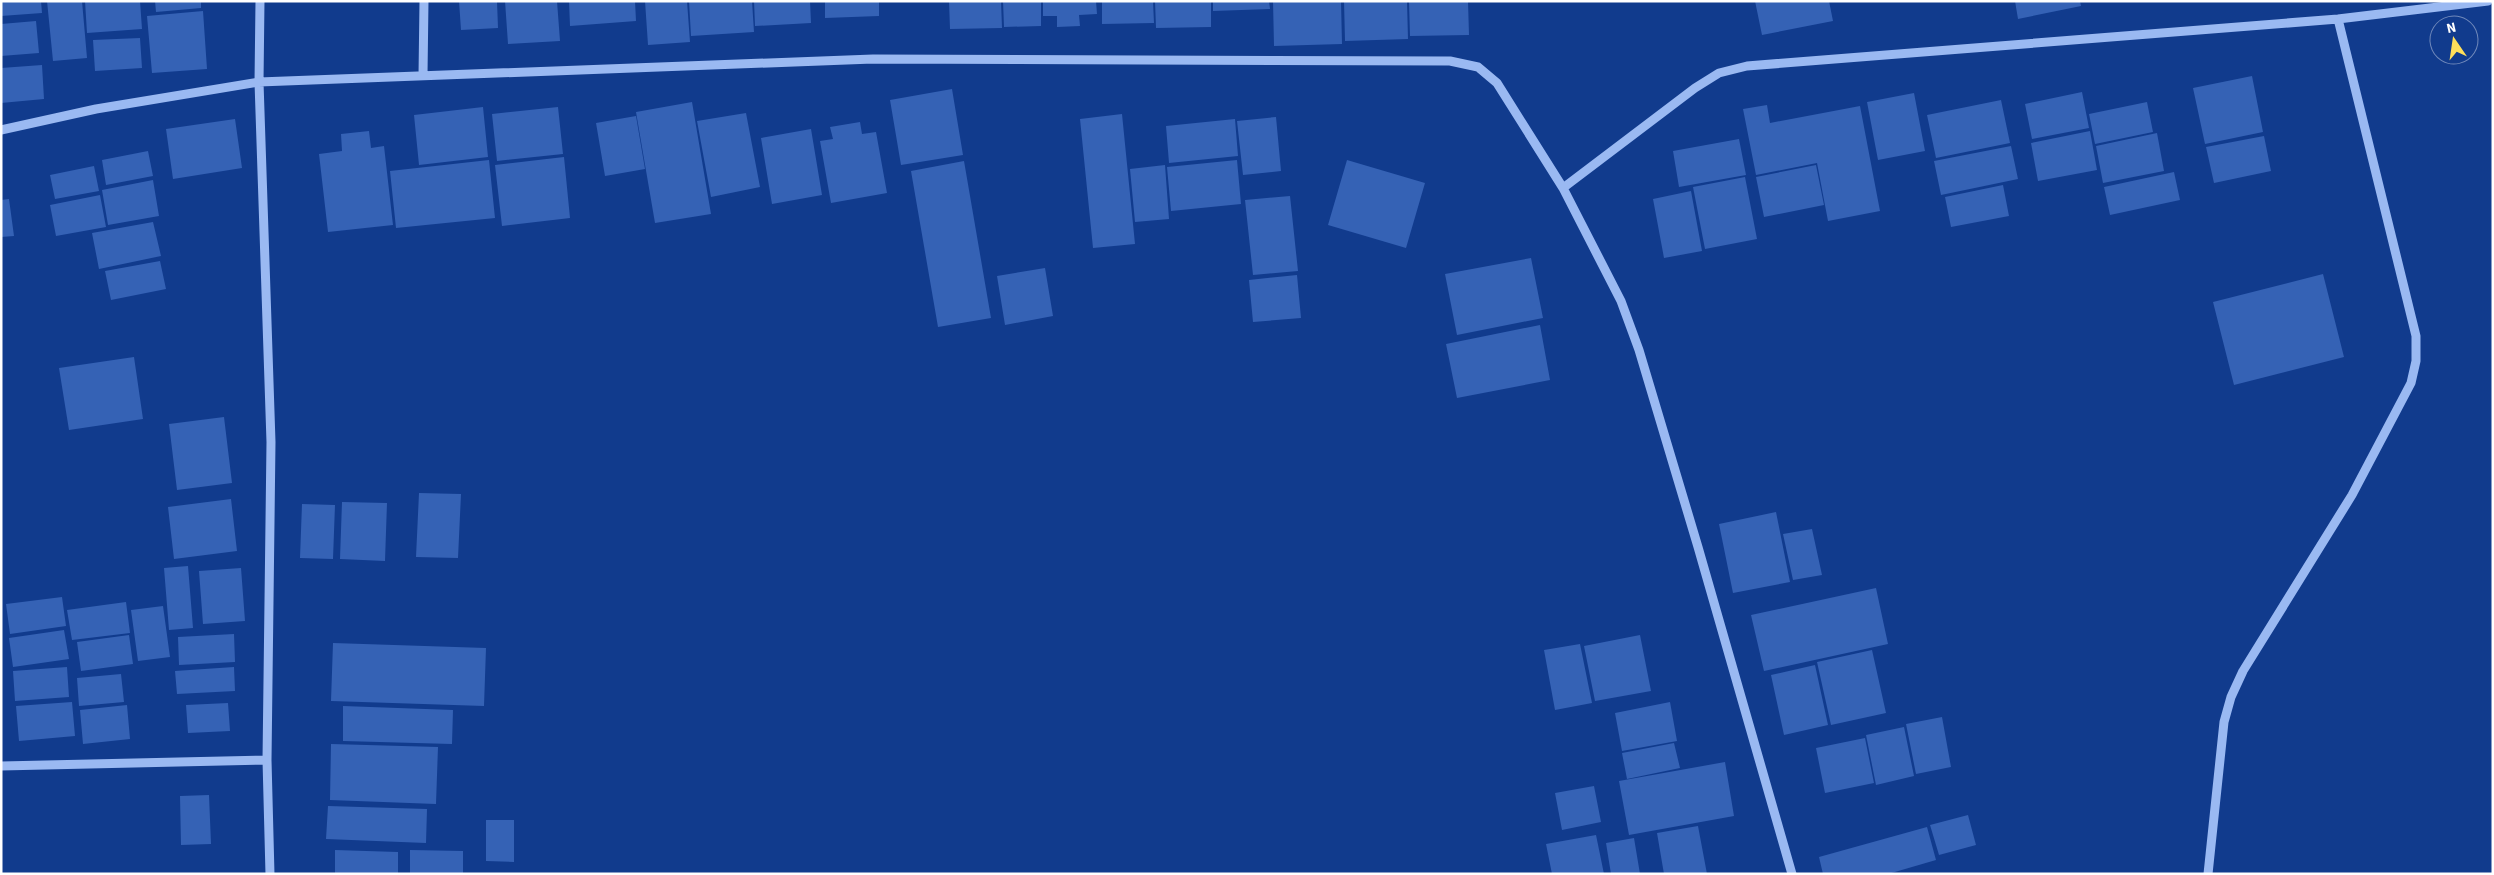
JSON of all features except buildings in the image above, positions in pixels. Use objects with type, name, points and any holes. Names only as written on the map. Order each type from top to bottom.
[{"type":"street","points":[[260,1],[259,82],[271,442],[267,760],[270,874]]},
{"type":"street","points":[[423,75],[424,1]]},
{"type":"street","points":[[1563,188],[1696,88],[1719,73],[1747,66],[2338,19],[2488,1]]},
{"type":"street","points":[[2208,874],[2224,722],[2231,697],[2243,671],[2352,495],[2411,383],[2416,361],[2416,336],[2338,19]]},
{"type":"street","points":[[1,130],[96,109],[259,82],[423,75],[873,59],[1450,61],[1478,67],[1498,83],[1563,188],[1621,301],[1639,350],[1698,547],[1792,874]]},
{"type":"street","points":[[1,766],[267,760]]}]
